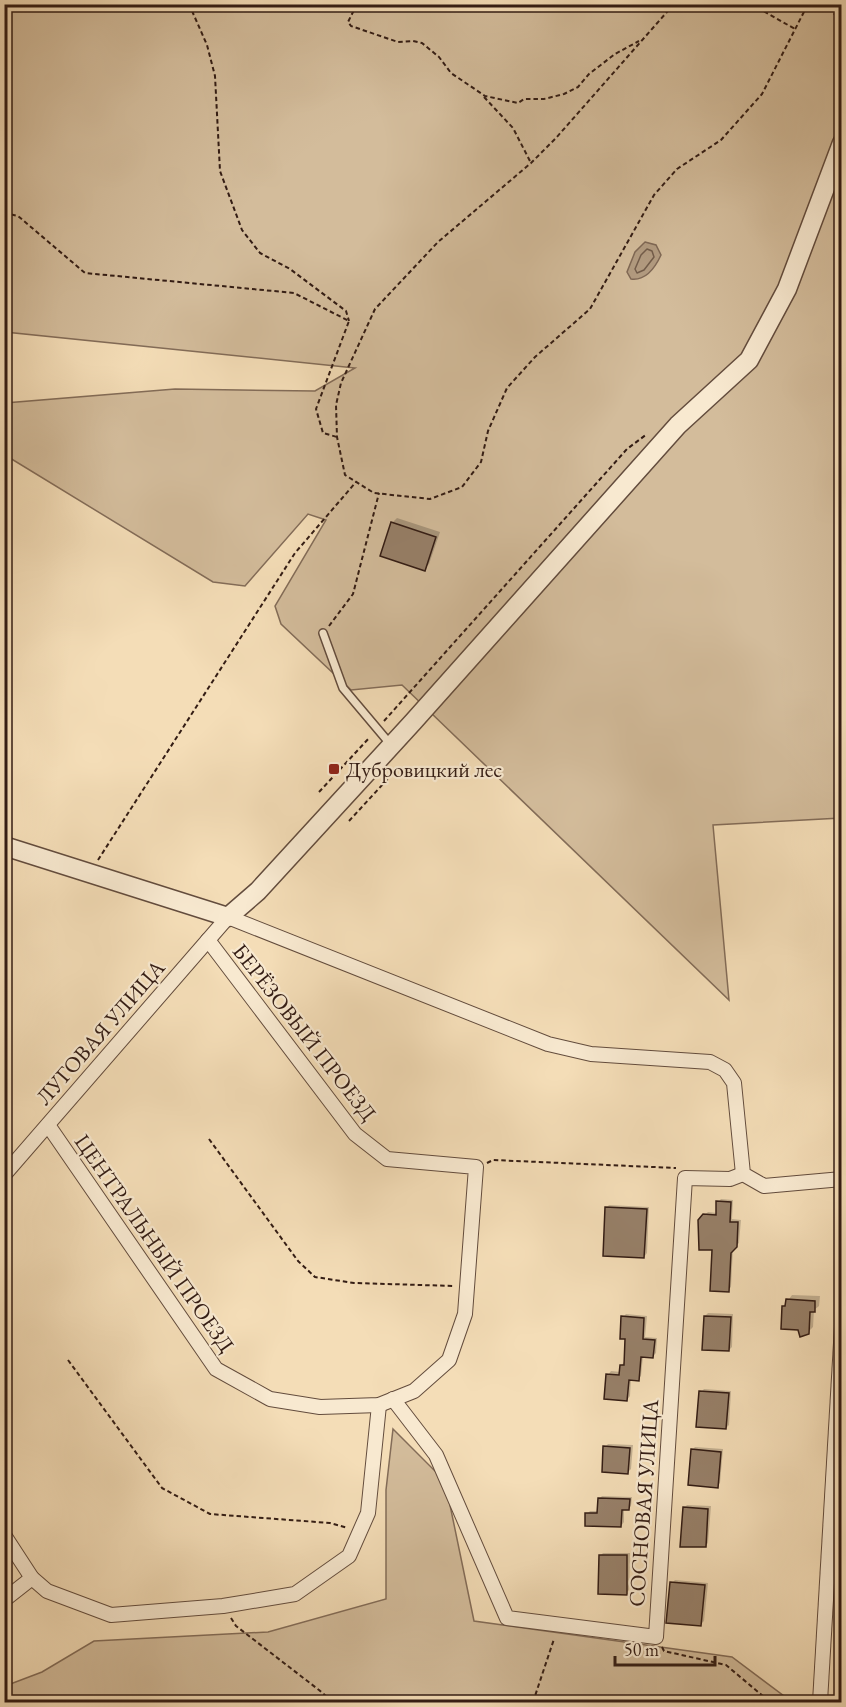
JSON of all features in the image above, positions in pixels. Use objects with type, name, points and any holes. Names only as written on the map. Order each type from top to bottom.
[{"type":"street","points":[[228,917],[258,891],[392,745],[655,454],[678,425],[749,360],[787,289],[839,137]]},
{"type":"street","points":[[4,846],[228,917],[548,1044],[591,1054],[710,1062],[725,1070],[734,1083],[742,1174]]},
{"type":"street","name":"ЛУГОВАЯ УЛИЦА","points":[[4,1175],[228,917]]},
{"type":"street","name":"БЕРЁЗОВЫЙ ПРОЕЗД","points":[[208,940],[355,1134],[387,1159],[476,1167]]},
{"type":"street","name":"ЦЕНТРАЛЬНЫЙ ПРОЕЗД","points":[[48,1125],[216,1369],[270,1399],[320,1407],[379,1405],[414,1391],[449,1360],[465,1314],[476,1167]]},
{"type":"street","points":[[685,1178],[730,1179],[742,1174]]},
{"type":"street","points":[[742,1174],[764,1186],[842,1179]]},
{"type":"street","name":"СОСНОВАЯ УЛИЦА","points":[[393,1399],[436,1455],[507,1618],[656,1637],[685,1178]]},
{"type":"street","points":[[820,1702],[842,1326]]},
{"type":"street","points":[[4,1535],[32,1578],[47,1591],[111,1616],[223,1606],[295,1594],[349,1556],[368,1513],[379,1405]]},
{"type":"street","points":[[4,1600],[32,1578]]},
{"type":"lane","points":[[323,633],[343,688],[392,745]]},
{"type":"path","points":[[189,4],[207,45],[215,76],[220,171],[242,230],[260,253],[290,269],[346,311],[349,321],[316,409],[323,433],[337,437]]},
{"type":"path","points":[[357,4],[348,22],[351,26],[398,42],[422,42],[440,57],[451,73],[480,93],[518,103],[524,99],[544,99],[564,94],[578,87],[589,74],[615,54],[642,40]]},
{"type":"path","points":[[664,4],[670,9]]},
{"type":"path","points":[[674,4],[556,138],[531,163],[438,242],[375,309],[341,383],[336,405],[337,437],[345,475],[374,493],[430,500],[462,487],[481,462],[488,431],[507,388],[535,357],[590,309],[654,195],[677,169],[721,140],[762,94],[808,4]]},
{"type":"path","points":[[751,4],[795,28]]},
{"type":"path","points":[[822,4],[842,20]]},
{"type":"path","points":[[480,93],[513,128],[531,163]]},
{"type":"path","points":[[839,137],[842,121]]},
{"type":"path","points":[[4,213],[18,216],[85,273],[294,293],[349,321]]},
{"type":"path","points":[[319,792],[627,449],[652,431]]},
{"type":"path","points":[[89,873],[294,553],[356,482]]},
{"type":"path","points":[[323,633],[353,594],[379,494]]},
{"type":"path","points":[[349,821],[395,771]]},
{"type":"path","points":[[209,1139],[298,1261],[315,1277],[354,1283],[466,1286]]},
{"type":"path","points":[[476,1167],[494,1160],[677,1168],[685,1178]]},
{"type":"path","points":[[68,1360],[162,1488],[210,1514],[330,1523],[360,1531]]},
{"type":"path","points":[[223,1606],[236,1626],[333,1702]]},
{"type":"path","points":[[533,1702],[559,1625]]},
{"type":"path","points":[[656,1637],[664,1651],[726,1665],[770,1702]]},
{"type":"shaded area","points":[[5,5],[841,5],[841,818],[713,825],[729,1000],[402,685],[351,690],[281,624],[275,606],[326,520],[308,514],[245,586],[213,582],[5,455],[5,403],[175,389],[315,391],[355,368],[5,332]]},
{"type":"shaded area","points":[[393,1429],[445,1481],[474,1621],[732,1657],[792,1702],[5,1702],[5,1686],[42,1672],[94,1641],[268,1632],[386,1599],[386,1490]]},
{"type":"water","points":[[645,242],[656,245],[661,255],[646,276],[631,279],[627,272],[635,252]]},
{"type":"building","points":[[391,522],[436,537],[425,571],[380,556]]},
{"type":"building","points":[[716,1201],[731,1202],[730,1222],[738,1222],[737,1247],[731,1253],[729,1292],[710,1291],[712,1250],[699,1250],[698,1220],[703,1214],[716,1215]]},
{"type":"building","points":[[605,1207],[647,1209],[644,1258],[603,1256]]},
{"type":"building","points":[[786,1299],[815,1301],[815,1312],[810,1312],[809,1334],[800,1337],[798,1330],[781,1329],[782,1306],[785,1306]]},
{"type":"building","points":[[621,1316],[644,1318],[643,1339],[655,1340],[653,1358],[641,1357],[639,1381],[629,1380],[627,1401],[604,1399],[606,1374],[619,1375],[620,1365],[624,1365],[625,1339],[620,1339]]},
{"type":"building","points":[[704,1316],[731,1317],[729,1351],[702,1350]]},
{"type":"building","points":[[699,1391],[729,1393],[726,1429],[696,1427]]},
{"type":"building","points":[[603,1446],[630,1448],[628,1474],[602,1472]]},
{"type":"building","points":[[691,1449],[721,1452],[718,1488],[688,1485]]},
{"type":"building","points":[[598,1498],[630,1499],[629,1510],[622,1510],[621,1527],[585,1526],[585,1513],[597,1513]]},
{"type":"building","points":[[683,1507],[708,1509],[706,1547],[680,1547]]},
{"type":"building","points":[[599,1555],[627,1555],[627,1595],[598,1594]]},
{"type":"building","points":[[670,1582],[705,1585],[701,1626],[666,1623]]},
{"type":"place","name":"Дубровицкий лес","points":[[334,769]]}]
